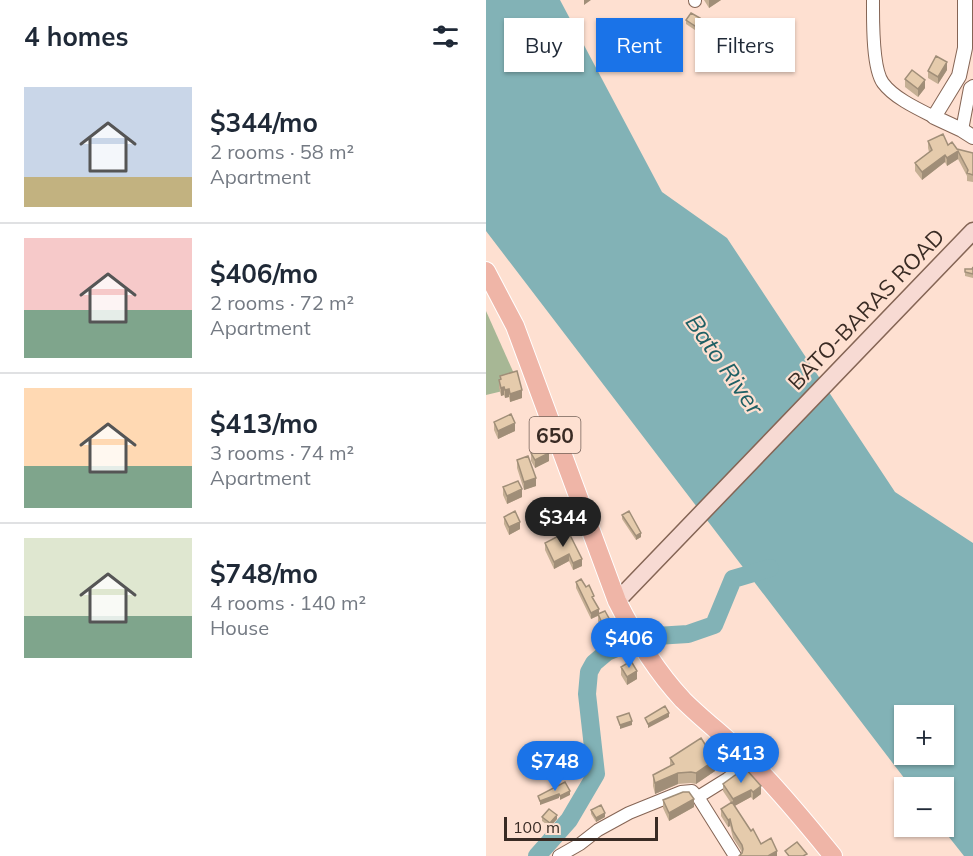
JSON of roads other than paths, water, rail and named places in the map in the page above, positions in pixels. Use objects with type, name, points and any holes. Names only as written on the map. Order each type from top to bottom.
[{"type":"main road","name":"BATO-BARAS ROAD","points":[[617,601],[973,231]]},
{"type":"main road","name":"650","points":[[486,272],[515,326],[617,601],[629,626],[670,686],[751,761],[832,856]]},
{"type":"street","points":[[873,0],[876,60],[883,82],[905,102],[968,133],[969,88],[973,86]]},
{"type":"street","points":[[934,117],[959,75],[965,48],[965,0]]},
{"type":"street","points":[[698,797],[728,779],[751,761]]},
{"type":"street","points":[[559,856],[629,813],[681,792],[692,791],[735,856]]},
{"type":"water","name":"Bato River","points":[[486,0],[560,0],[570,18],[504,18],[504,72],[584,72],[584,45],[596,72],[598,72],[662,192],[727,238],[895,492],[973,543],[973,856],[964,856],[949,837],[954,837],[954,777],[903,777],[894,765],[954,765],[954,705],[894,705],[894,765],[486,231]]},
{"type":"waterway","points":[[656,636],[688,634],[714,625],[733,579],[770,568]]},
{"type":"waterway","points":[[537,856],[569,820],[596,774],[587,694],[589,672],[594,663],[607,652],[622,646]]}]
